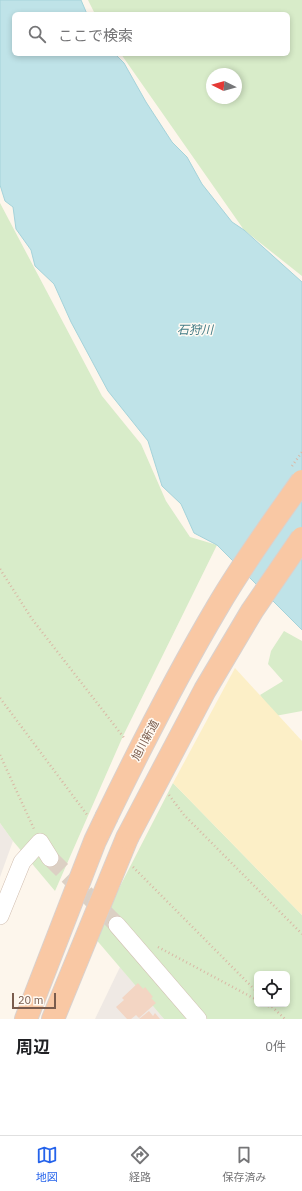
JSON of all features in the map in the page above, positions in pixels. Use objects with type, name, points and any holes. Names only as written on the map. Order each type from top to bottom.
[{"type":"highway","name":"旭川新道","points":[[26,1019],[96,841],[98,818],[135,759],[210,619],[245,564],[302,481]]},
{"type":"highway","points":[[53,1019],[127,838],[205,690],[252,611],[302,538]]},
{"type":"street","points":[[0,916],[22,862],[40,842],[50,858]]},
{"type":"street","points":[[117,925],[198,1019]]},
{"type":"path","points":[[0,698],[98,818]]},
{"type":"path","points":[[0,755],[40,842]]},
{"type":"path","points":[[130,864],[254,989]]},
{"type":"path","points":[[152,944],[254,998]]},
{"type":"path","points":[[270,1007],[285,1019]]},
{"type":"shaded area","points":[[0,823],[13,841],[0,877]]},
{"type":"shaded area","points":[[120,967],[164,1019],[95,1019]]},
{"type":"green space","points":[[88,0],[302,0],[302,276],[244,230],[122,56],[290,56],[290,12],[94,12]]},
{"type":"green space","points":[[0,203],[102,396],[141,444],[166,501],[190,537],[217,545],[123,736],[55,891],[13,841],[0,823]]},
{"type":"green space","points":[[284,631],[302,641],[302,711],[275,716],[260,695],[283,681],[268,664],[271,651]]},
{"type":"green space","points":[[173,783],[302,915],[302,1019],[164,1019],[94,937]]},
{"type":"sand","points":[[235,668],[302,741],[302,915],[173,783]]},
{"type":"water","name":"石狩川","points":[[0,0],[81,0],[86,12],[12,12],[12,56],[117,56],[124,63],[146,102],[172,142],[187,157],[202,184],[232,222],[244,230],[302,282],[302,630],[217,545],[194,533],[181,504],[162,486],[148,441],[108,391],[71,322],[54,284],[35,266],[31,250],[16,229],[13,207],[5,201],[0,185]]},
{"type":"building","points":[[138,983],[143,989],[145,987],[153,997],[151,998],[156,1003],[139,1018],[136,1015],[131,1019],[127,1019],[116,1007],[124,1000],[122,998]]},
{"type":"building","points":[[149,1011],[153,1016],[155,1013],[160,1019],[139,1019]]},
{"type":"tunnel","points":[[50,858],[117,925]]}]
